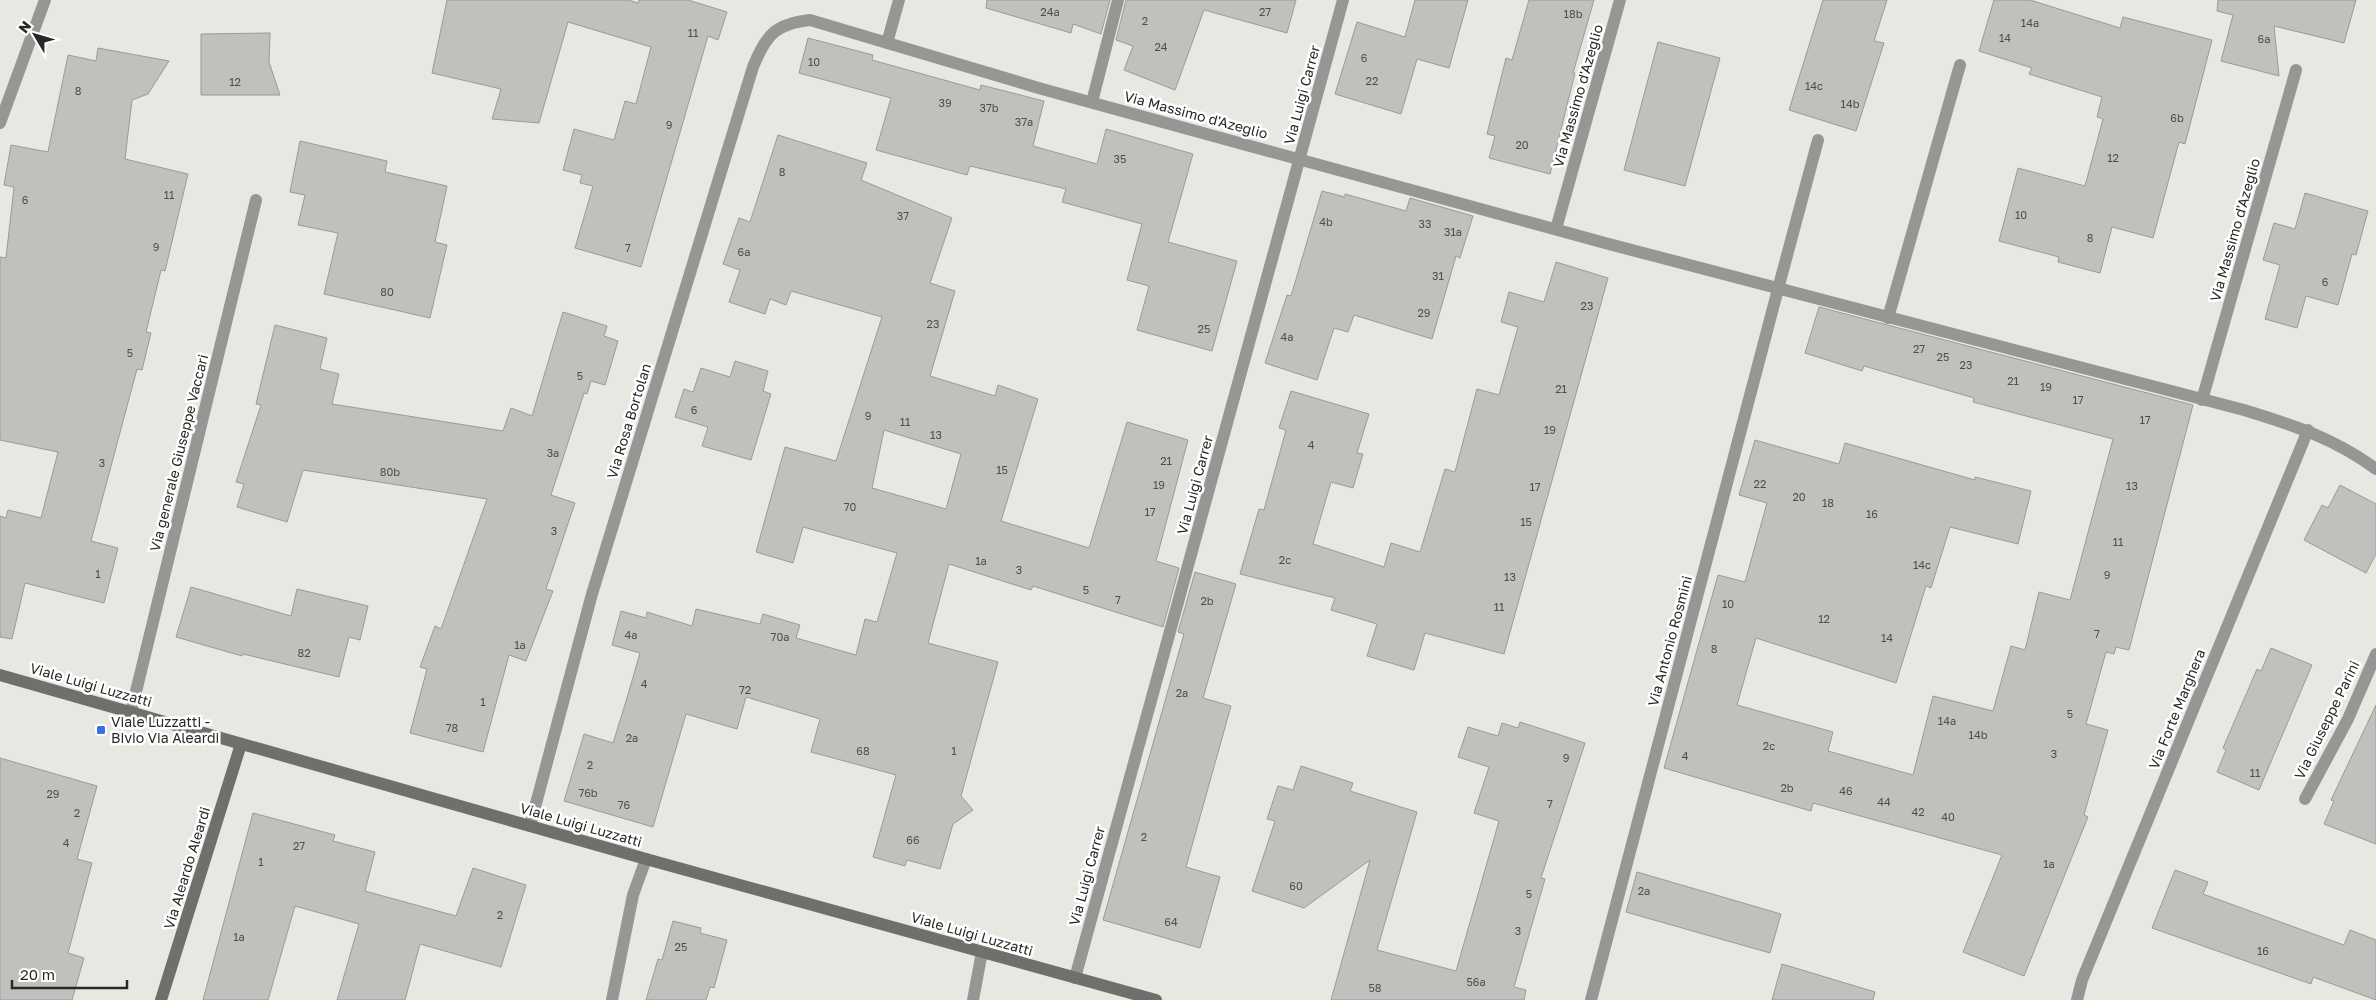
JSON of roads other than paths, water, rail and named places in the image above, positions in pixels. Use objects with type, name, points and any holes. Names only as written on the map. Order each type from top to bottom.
[{"type":"street","points":[[0,123],[45,0]]},
{"type":"street","points":[[887,43],[899,0]]},
{"type":"street","points":[[1092,102],[1118,0]]},
{"type":"street","name":"Via Luigi Carrer","points":[[1075,978],[1343,0]]},
{"type":"street","name":"Via Massimo d'Azeglio","points":[[1556,229],[1620,0]]},
{"type":"street","name":"Via Massimo d'Azeglio","points":[[774,31],[790,22],[810,20],[1092,102],[1556,229],[2202,400],[2308,430],[2357,455],[2376,469]]},
{"type":"street","name":"Via Rosa Bortolan","points":[[530,826],[592,594],[727,151],[753,67],[761,47],[774,31]]},
{"type":"street","points":[[1888,318],[1960,65]]},
{"type":"street","name":"Via Massimo d'Azeglio","points":[[2202,400],[2296,70]]},
{"type":"street","points":[[1778,289],[1818,140]]},
{"type":"street","name":"Via generale Giuseppe Vaccari","points":[[131,712],[256,200]]},
{"type":"street","name":"Via Antonio Rosmini","points":[[1591,1000],[1778,289]]},
{"type":"street","name":"Via Forte Marghera","points":[[2076,1000],[2082,980],[2308,430]]},
{"type":"street","name":"Via Giuseppe Parini","points":[[2305,799],[2348,719],[2376,654]]},
{"type":"street","name":"Viale Luigi Luzzatti","points":[[0,675],[646,859],[1156,1000]]},
{"type":"street","name":"Via Aleardo Aleardi","points":[[161,1000],[241,744]]},
{"type":"street","points":[[612,1000],[632,896],[646,859]]},
{"type":"street","points":[[973,1000],[982,952]]},
{"type":"place","name":"Viale Luzzatti - Bivio Via Aleardi","points":[[101,730]]}]
